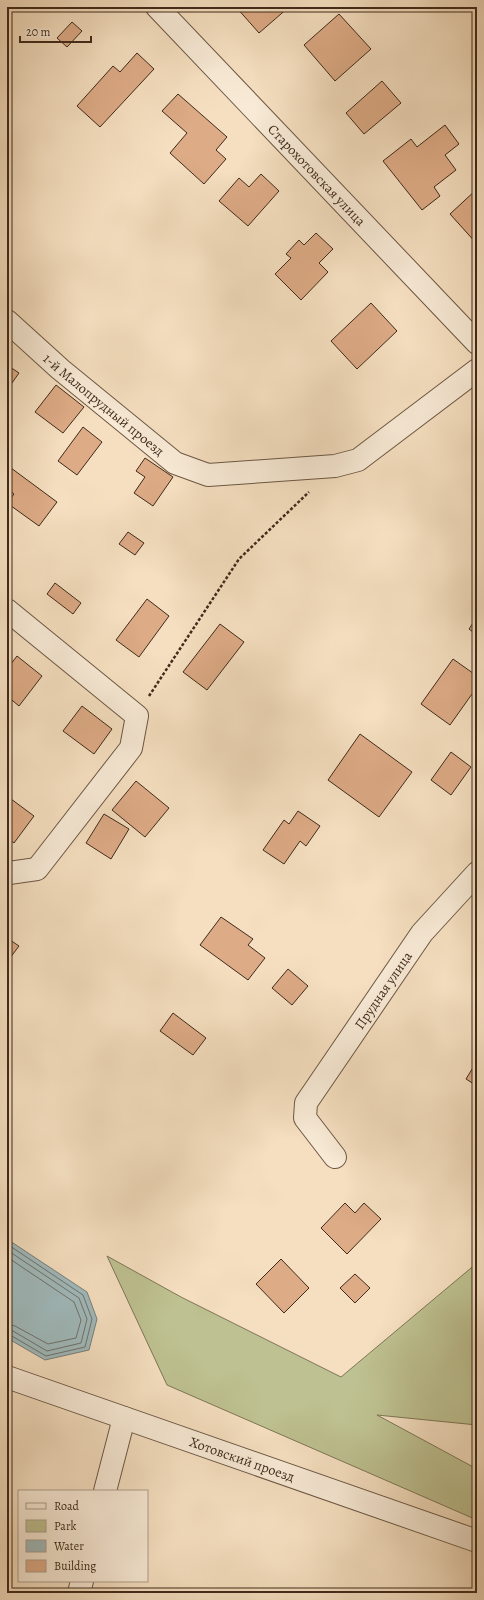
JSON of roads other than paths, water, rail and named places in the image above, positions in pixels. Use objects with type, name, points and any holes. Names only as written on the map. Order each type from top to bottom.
[{"type":"street","name":"Старохотовская улица","points":[[157,7],[477,343]]},
{"type":"street","name":"1-й Малопрудный проезд","points":[[7,321],[60,369],[175,463],[208,475],[335,466],[358,460],[477,370]]},
{"type":"street","points":[[7,610],[136,716],[131,748],[37,869],[8,872]]},
{"type":"street","name":"Прудная улица","points":[[335,1157],[305,1118],[306,1103],[422,933],[477,873]]},
{"type":"street","name":"Хотовский проезд","points":[[7,1377],[477,1541]]},
{"type":"street","points":[[105,1490],[124,1418]]},
{"type":"street","points":[[79,1593],[82,1582]]},
{"type":"water","points":[[7,1239],[87,1292],[97,1319],[89,1350],[45,1360],[7,1338]]}]
